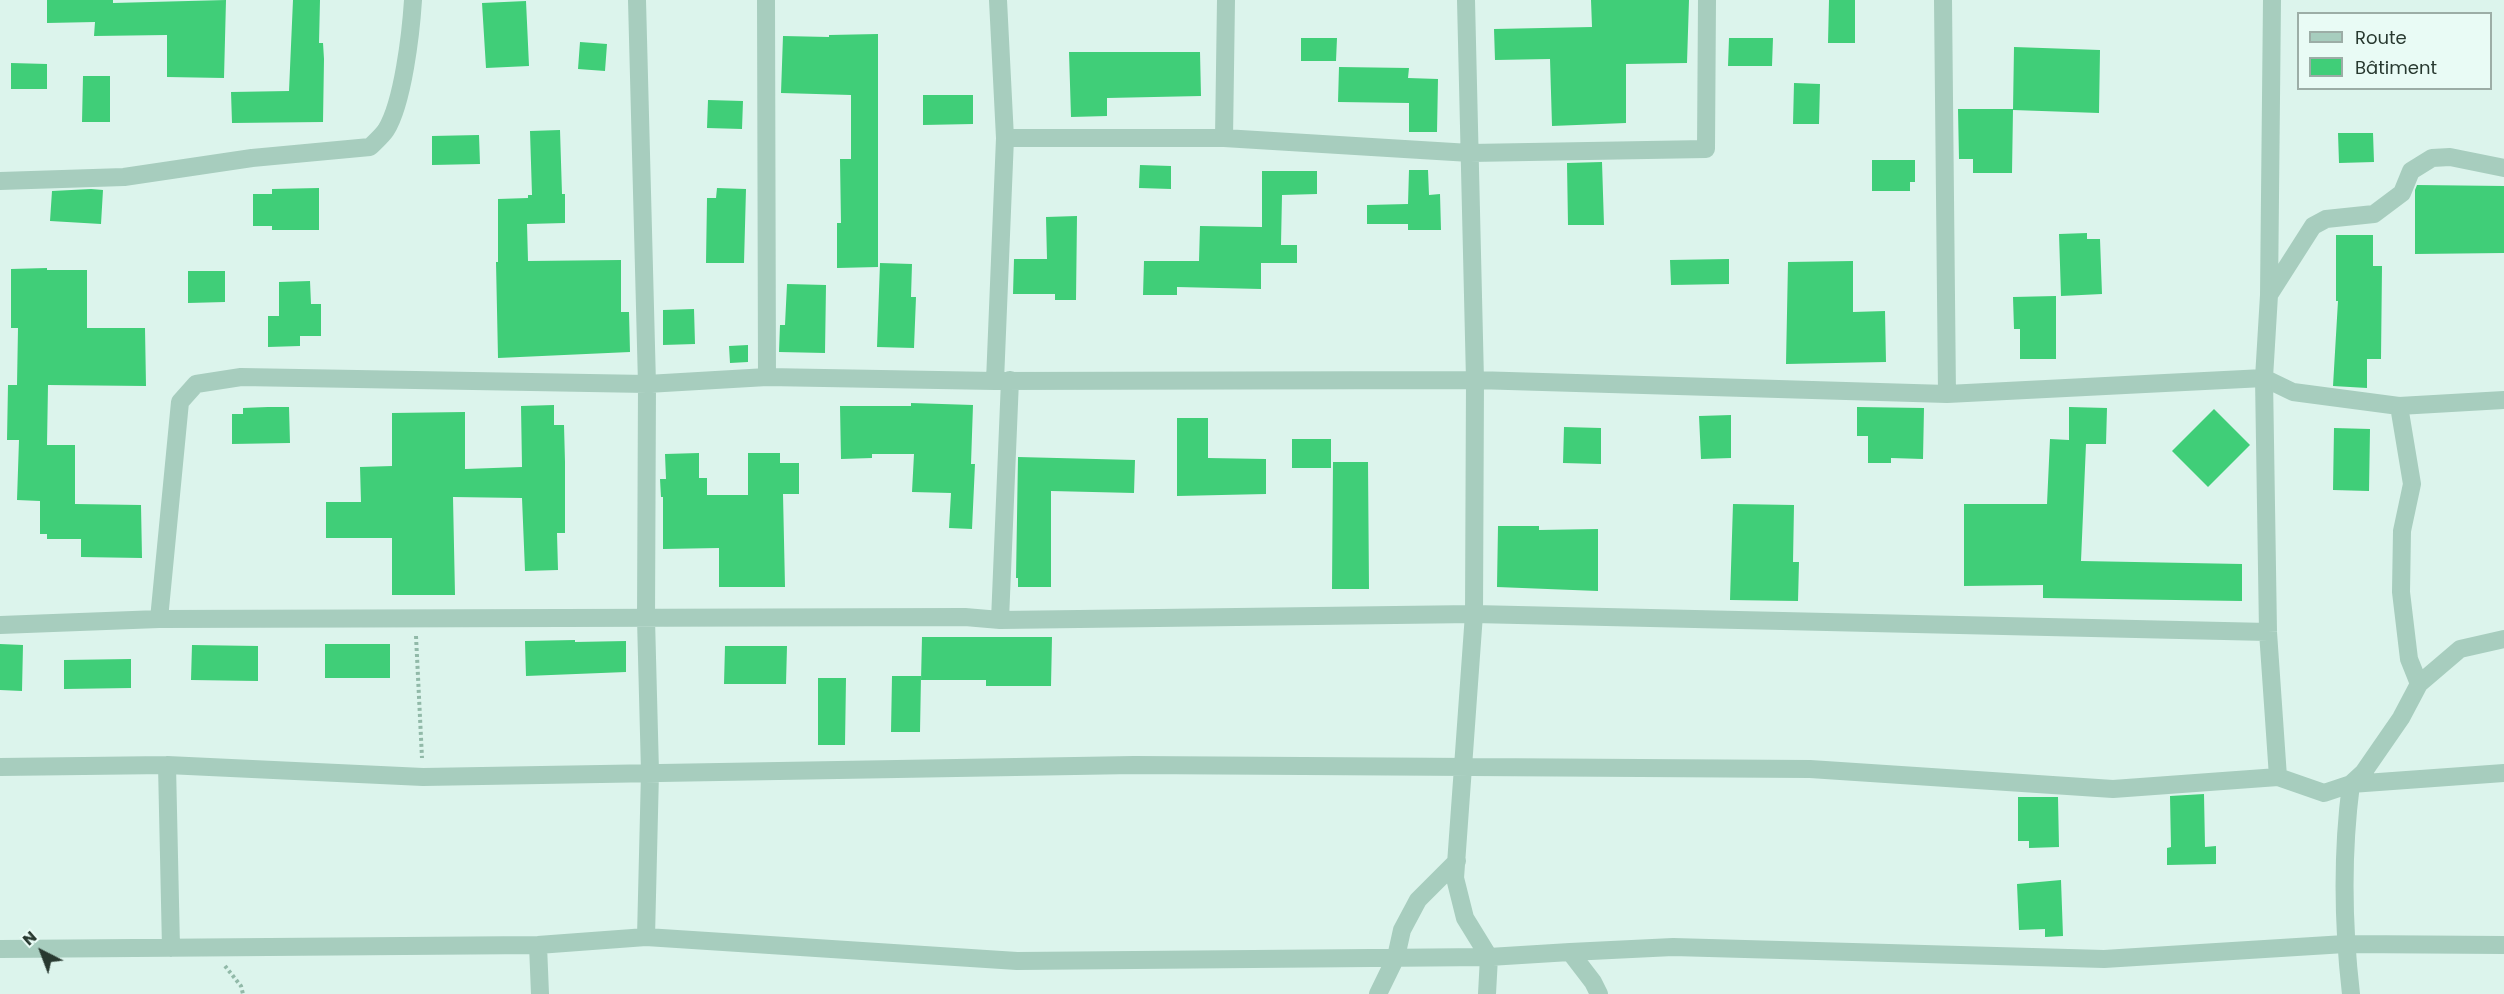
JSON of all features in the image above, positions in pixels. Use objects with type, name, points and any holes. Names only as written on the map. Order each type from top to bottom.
[{"type":"street","points":[[0,180],[124,177],[252,158],[370,147],[386,129],[396,105],[411,33],[413,0]]},
{"type":"street","points":[[637,0],[647,384],[646,619],[650,772],[646,937]]},
{"type":"street","points":[[766,0],[767,377]]},
{"type":"street","points":[[998,0],[1005,138],[1000,620]]},
{"type":"street","points":[[1224,138],[1226,0]]},
{"type":"street","points":[[1466,0],[1475,380],[1473,614],[1455,878],[1465,918],[1489,957],[1487,994]]},
{"type":"street","points":[[1005,138],[1224,138],[1470,153],[1706,148],[1707,0]]},
{"type":"street","points":[[1943,0],[1947,394]]},
{"type":"street","points":[[2272,0],[2269,295],[2264,378],[2268,632],[2278,777]]},
{"type":"street","points":[[2269,295],[2313,226],[2326,219],[2374,214],[2402,193],[2411,171],[2432,158],[2450,157],[2504,168]]},
{"type":"street","points":[[159,619],[180,402],[196,384],[241,377],[647,384],[767,377],[1003,380],[1475,380],[1947,394],[2264,378],[2293,392],[2399,406],[2504,400]]},
{"type":"street","points":[[2399,406],[2412,484],[2402,531],[2401,592],[2409,659],[2419,684]]},
{"type":"street","points":[[0,625],[159,619],[965,617],[1000,620],[1473,614],[2268,632]]},
{"type":"street","points":[[2351,994],[2345,944],[2346,823],[2351,784],[2363,773],[2401,718],[2419,684],[2460,649],[2504,639]]},
{"type":"street","points":[[167,765],[171,948]]},
{"type":"street","points":[[0,767],[167,765],[423,777],[1134,765],[1810,769],[2113,789],[2278,777],[2324,793],[2351,784],[2504,773]]},
{"type":"street","points":[[1378,994],[1396,957],[1402,930],[1418,900],[1457,861]]},
{"type":"street","points":[[0,949],[538,945],[646,937],[1017,960],[1489,957],[1673,947],[2104,959],[2345,944],[2504,945]]},
{"type":"street","points":[[538,945],[540,994]]},
{"type":"street","points":[[1569,952],[1593,982],[1599,994]]},
{"type":"path","points":[[416,619],[423,777]]},
{"type":"path","points":[[211,948],[241,986],[243,994]]},
{"type":"building","points":[[47,0],[113,0],[113,3],[226,0],[224,78],[167,77],[167,35],[94,36],[95,22],[47,23]]},
{"type":"building","points":[[293,0],[320,0],[319,43],[323,43],[324,59],[323,122],[232,123],[231,92],[289,91]]},
{"type":"building","points":[[1591,0],[1689,0],[1687,63],[1626,64],[1626,123],[1552,126],[1550,59],[1495,60],[1494,29],[1592,27]]},
{"type":"building","points":[[1829,0],[1855,0],[1855,43],[1828,43]]},
{"type":"building","points":[[526,1],[529,66],[486,68],[482,3]]},
{"type":"building","points":[[878,34],[878,267],[837,268],[837,223],[841,223],[840,159],[851,159],[851,95],[781,93],[783,36],[829,37],[829,35]]},
{"type":"building","points":[[1301,38],[1337,38],[1336,61],[1301,61]]},
{"type":"building","points":[[1729,38],[1773,38],[1772,66],[1728,66]]},
{"type":"building","points":[[580,42],[607,44],[605,71],[578,69]]},
{"type":"building","points":[[2014,47],[2100,50],[2099,113],[2013,110]]},
{"type":"building","points":[[1069,52],[1200,52],[1201,96],[1107,98],[1107,116],[1071,117]]},
{"type":"building","points":[[11,63],[47,64],[47,89],[11,89]]},
{"type":"building","points":[[1339,67],[1409,68],[1408,78],[1438,79],[1437,132],[1409,132],[1409,103],[1338,102]]},
{"type":"building","points":[[83,76],[110,76],[110,122],[82,122]]},
{"type":"building","points":[[1794,83],[1820,84],[1819,124],[1793,124]]},
{"type":"building","points":[[923,95],[973,95],[973,124],[923,125]]},
{"type":"building","points":[[708,100],[743,101],[742,129],[707,128]]},
{"type":"building","points":[[1958,109],[2013,109],[2012,173],[1973,173],[1973,159],[1959,159]]},
{"type":"building","points":[[560,130],[565,223],[527,224],[528,261],[621,260],[621,312],[629,312],[630,352],[498,358],[496,262],[498,262],[498,199],[528,198],[528,195],[532,195],[530,131]]},
{"type":"building","points":[[2338,133],[2373,133],[2374,162],[2339,163]]},
{"type":"building","points":[[479,135],[480,164],[432,165],[432,136]]},
{"type":"building","points":[[1872,160],[1915,160],[1915,182],[1910,182],[1910,191],[1872,191]]},
{"type":"building","points":[[1602,162],[1604,225],[1568,225],[1567,163]]},
{"type":"building","points":[[1140,165],[1171,166],[1171,189],[1139,188]]},
{"type":"building","points":[[1409,170],[1428,170],[1429,195],[1440,194],[1441,230],[1408,230],[1408,224],[1367,224],[1367,205],[1408,204]]},
{"type":"building","points":[[1262,171],[1317,171],[1317,194],[1282,195],[1281,245],[1297,245],[1297,263],[1261,263],[1261,289],[1177,287],[1177,295],[1143,295],[1144,261],[1199,261],[1200,226],[1262,227]]},
{"type":"building","points":[[2417,185],[2504,186],[2504,253],[2415,254],[2415,190]]},
{"type":"building","points":[[319,188],[319,230],[272,230],[272,226],[253,226],[253,194],[272,194],[272,189]]},
{"type":"building","points":[[717,188],[746,189],[744,263],[706,263],[707,198],[716,198]]},
{"type":"building","points":[[103,190],[101,224],[50,221],[52,191]]},
{"type":"building","points":[[1077,216],[1076,300],[1055,300],[1055,294],[1013,294],[1014,259],[1047,259],[1046,217]]},
{"type":"building","points":[[2087,233],[2087,239],[2100,239],[2102,294],[2061,296],[2059,234]]},
{"type":"building","points":[[2336,235],[2373,235],[2373,266],[2382,266],[2381,359],[2367,359],[2367,388],[2333,386],[2338,301],[2336,301]]},
{"type":"building","points":[[1729,259],[1729,284],[1671,285],[1670,260]]},
{"type":"building","points":[[1853,261],[1853,312],[1885,311],[1886,362],[1786,364],[1788,262]]},
{"type":"building","points":[[880,263],[912,264],[911,297],[916,297],[914,348],[877,347]]},
{"type":"building","points":[[47,268],[47,270],[87,270],[87,328],[145,328],[146,386],[48,385],[47,445],[75,445],[75,504],[141,505],[142,558],[81,557],[81,539],[47,539],[47,534],[40,534],[40,501],[17,500],[19,440],[7,440],[8,385],[17,385],[18,328],[11,328],[11,269]]},
{"type":"building","points":[[188,271],[225,271],[225,302],[188,303]]},
{"type":"building","points":[[310,281],[311,304],[321,304],[321,336],[300,336],[300,346],[268,347],[268,316],[279,316],[279,282]]},
{"type":"building","points":[[787,284],[826,285],[825,353],[779,352],[780,325],[785,325]]},
{"type":"building","points":[[2056,296],[2056,359],[2020,359],[2020,329],[2014,329],[2013,297]]},
{"type":"building","points":[[694,309],[695,344],[663,345],[663,310]]},
{"type":"building","points":[[748,345],[748,362],[730,363],[729,346]]},
{"type":"building","points":[[911,403],[973,405],[971,464],[975,464],[972,529],[949,528],[951,493],[912,492],[914,454],[872,454],[872,458],[841,459],[840,406],[911,406]]},
{"type":"building","points":[[554,405],[554,425],[564,425],[565,462],[565,533],[557,533],[558,570],[525,571],[522,498],[453,497],[455,595],[392,595],[392,538],[326,538],[326,502],[361,502],[360,467],[392,466],[392,413],[465,412],[465,469],[522,467],[521,406]]},
{"type":"building","points":[[289,407],[290,443],[232,444],[232,414],[243,414],[243,408]]},
{"type":"building","points":[[1857,407],[1924,408],[1923,459],[1891,458],[1891,463],[1868,463],[1868,436],[1857,436]]},
{"type":"building","points":[[2069,407],[2107,408],[2106,444],[2086,444],[2081,561],[2242,564],[2242,601],[2043,598],[2043,585],[1964,586],[1964,504],[2047,504],[2050,439],[2069,440]]},
{"type":"building","points":[[2214,409],[2250,445],[2208,487],[2172,451]]},
{"type":"building","points":[[1731,415],[1731,458],[1701,459],[1699,416]]},
{"type":"building","points":[[1177,418],[1208,418],[1208,458],[1266,459],[1266,494],[1177,496]]},
{"type":"building","points":[[1564,427],[1601,428],[1601,464],[1563,463]]},
{"type":"building","points":[[2334,428],[2370,429],[2369,491],[2333,490]]},
{"type":"building","points":[[1292,439],[1331,439],[1331,468],[1292,468]]},
{"type":"building","points":[[699,453],[699,478],[707,478],[707,495],[748,495],[748,453],[780,453],[780,463],[799,463],[799,494],[783,494],[785,587],[719,587],[719,548],[663,549],[663,497],[661,497],[660,479],[666,479],[665,454]]},
{"type":"building","points":[[1018,457],[1135,460],[1134,493],[1051,491],[1051,587],[1018,587],[1018,578],[1016,578]]},
{"type":"building","points":[[1333,462],[1368,462],[1369,589],[1332,589]]},
{"type":"building","points":[[1733,504],[1794,505],[1793,562],[1799,562],[1798,601],[1730,600]]},
{"type":"building","points":[[1498,526],[1539,526],[1539,530],[1598,529],[1598,591],[1497,587]]},
{"type":"building","points":[[922,637],[1052,637],[1051,686],[986,686],[986,680],[921,680]]},
{"type":"building","points":[[575,640],[575,642],[626,641],[626,672],[526,676],[525,641]]},
{"type":"building","points":[[0,644],[23,645],[22,691],[0,690]]},
{"type":"building","points":[[325,644],[390,644],[390,678],[325,678]]},
{"type":"building","points":[[192,645],[258,646],[258,681],[191,680]]},
{"type":"building","points":[[725,646],[787,646],[786,684],[724,684]]},
{"type":"building","points":[[131,659],[131,688],[64,689],[64,660]]},
{"type":"building","points":[[892,676],[921,676],[920,732],[891,732]]},
{"type":"building","points":[[818,678],[846,678],[845,745],[818,745]]},
{"type":"building","points":[[2204,794],[2205,847],[2216,846],[2216,864],[2167,865],[2167,848],[2171,847],[2170,796]]},
{"type":"building","points":[[2018,797],[2058,797],[2059,847],[2029,848],[2029,841],[2018,841]]},
{"type":"building","points":[[2061,880],[2063,936],[2045,937],[2045,929],[2019,930],[2017,884]]}]
